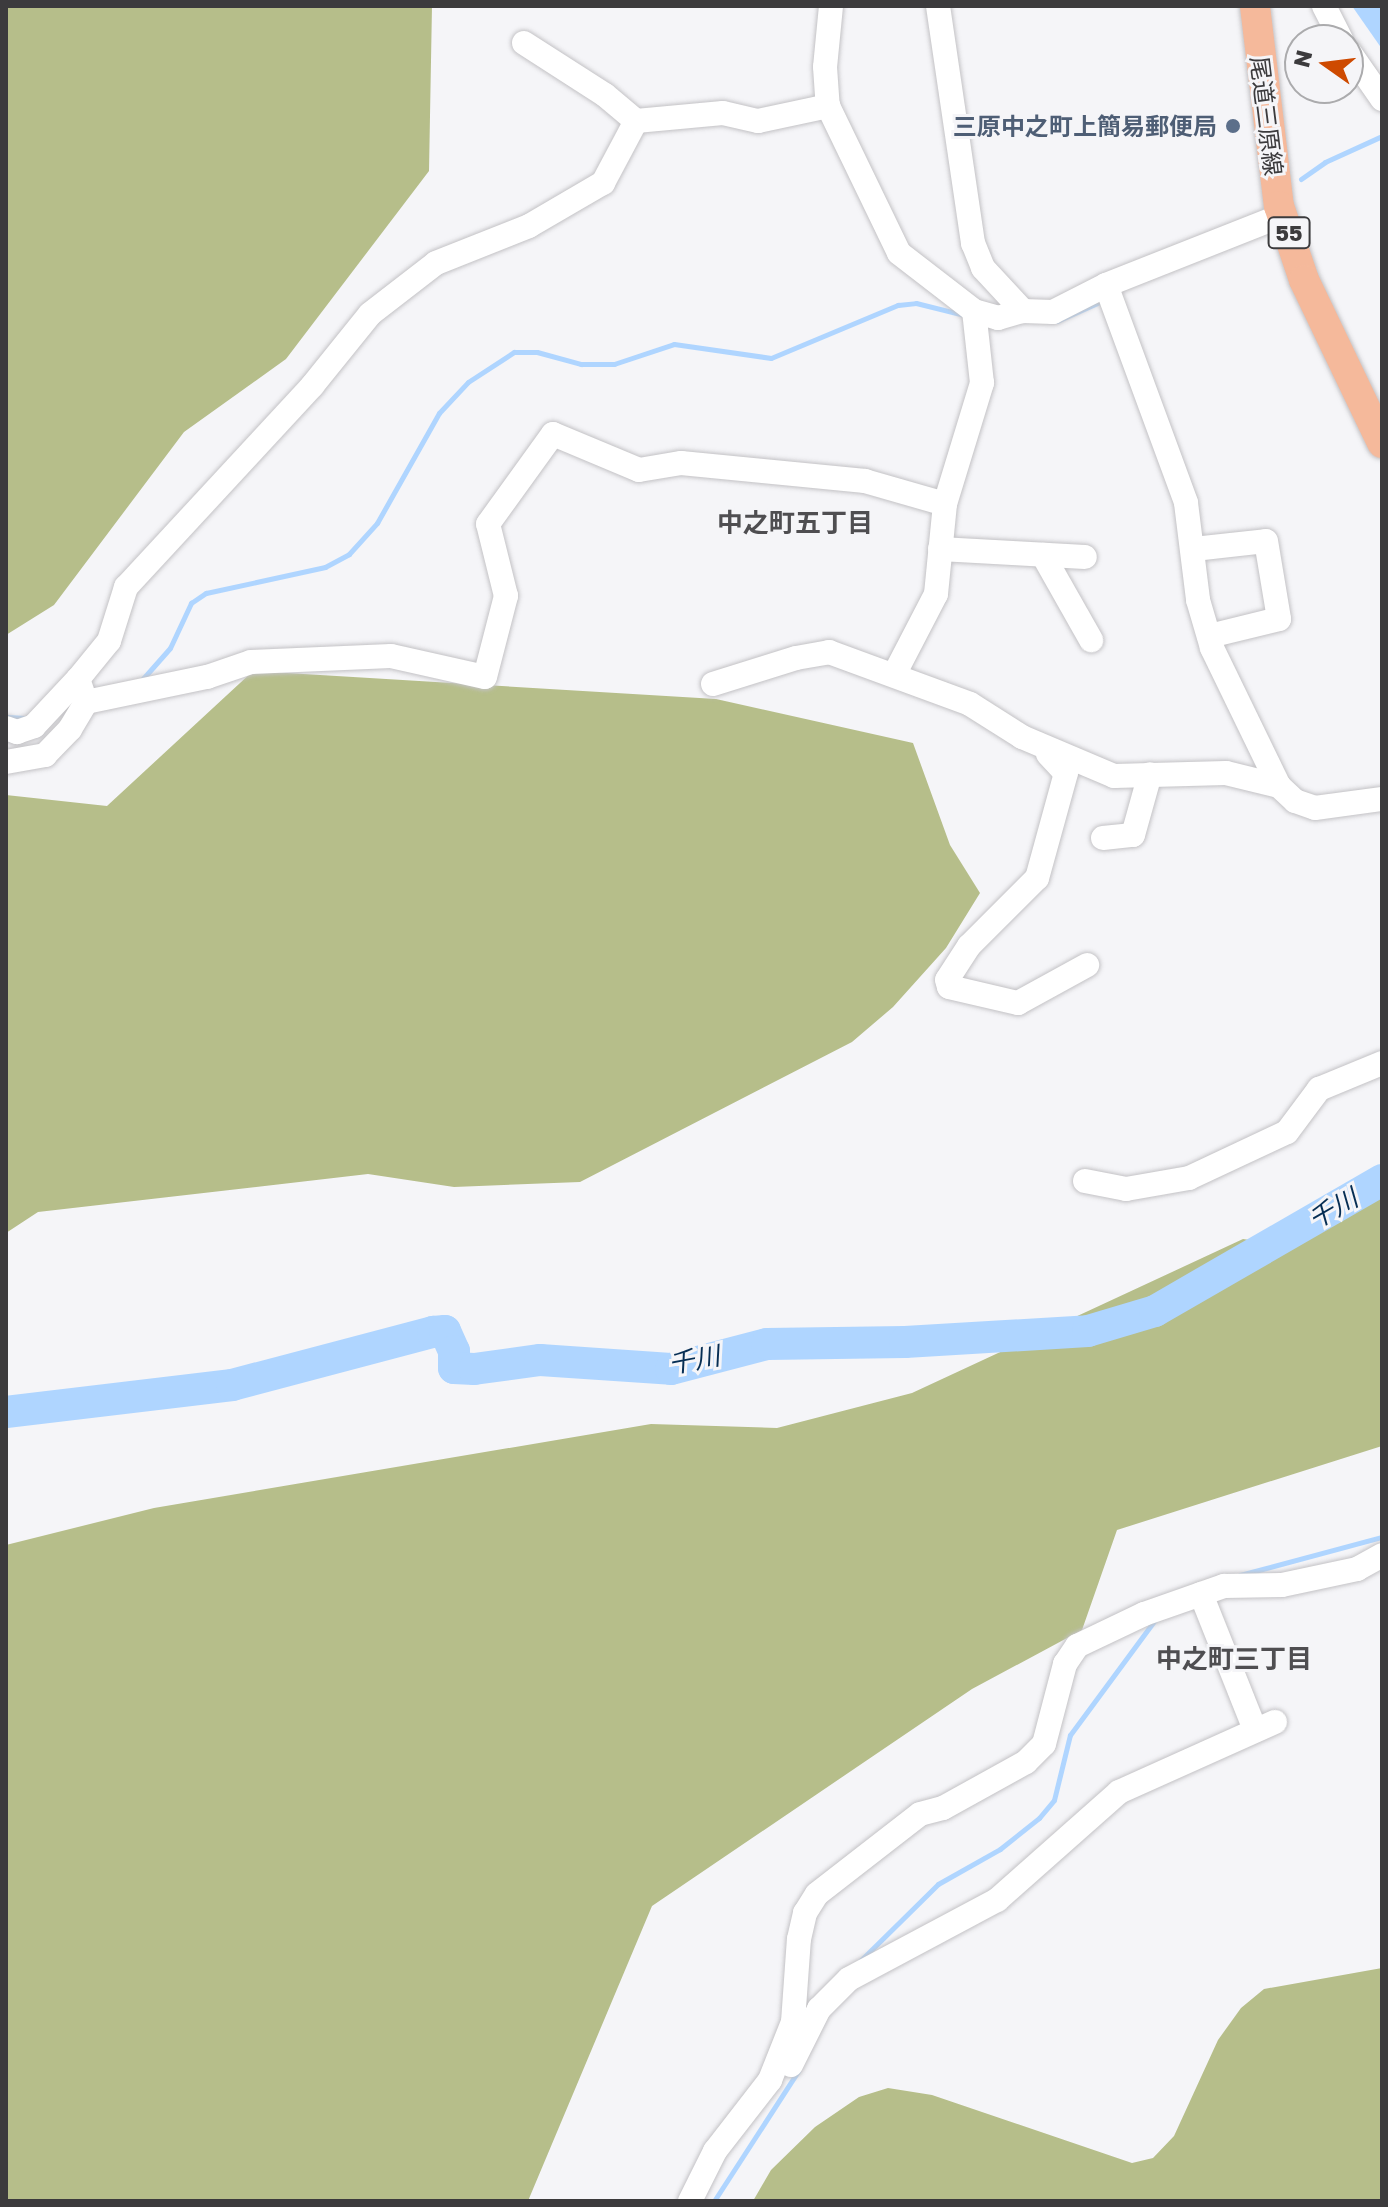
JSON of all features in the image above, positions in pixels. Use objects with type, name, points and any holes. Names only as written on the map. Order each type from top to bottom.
[{"type":"main road","name":"尾道三原線","points":[[1255,6],[1260,80],[1283,215],[1304,280],[1378,431]]},
{"type":"street","points":[[831,6],[825,67],[828,106],[899,253],[974,311],[998,318],[1023,311],[1053,312],[1106,285],[1283,215]]},
{"type":"street","points":[[938,6],[973,243],[983,268],[1023,311]]},
{"type":"street","points":[[1324,6],[1333,24]]},
{"type":"street","points":[[524,43],[605,95],[636,121],[723,113],[758,121],[828,106]]},
{"type":"street","points":[[1364,73],[1382,99]]},
{"type":"street","points":[[6,762],[45,755],[70,729],[82,690],[109,641],[126,587],[312,386],[370,314],[436,263],[529,226],[603,183],[636,121]]},
{"type":"street","points":[[1106,285],[1186,503],[1198,600],[1209,636],[1279,786],[1295,801],[1315,808],[1382,799]]},
{"type":"street","points":[[894,675],[936,594],[945,504],[982,383],[974,311]]},
{"type":"street","points":[[6,728],[17,732],[34,726],[82,690],[207,677],[251,662],[391,656],[485,677],[506,596],[488,524],[553,434],[639,470],[681,463],[865,481],[945,504]]},
{"type":"street","points":[[1194,549],[1266,541],[1279,619],[1209,636]]},
{"type":"street","points":[[940,549],[1085,557]]},
{"type":"street","points":[[1043,555],[1091,640]]},
{"type":"street","points":[[713,684],[829,652],[970,704],[1041,746],[1114,776],[1226,773],[1279,786]]},
{"type":"street","points":[[1041,746],[1066,773],[1037,878],[969,946],[947,980],[949,987],[1018,1003],[1087,965]]},
{"type":"street","points":[[1103,838],[1133,835],[1150,774]]},
{"type":"street","points":[[1085,1181],[1126,1189],[1189,1178],[1287,1132],[1319,1089],[1382,1063]]},
{"type":"street","points":[[690,2201],[715,2151],[770,2080],[793,2022],[799,1939],[805,1913],[817,1894],[920,1814],[943,1808],[1026,1762],[1044,1744],[1065,1664],[1077,1646],[1224,1586],[1282,1585],[1357,1569],[1382,1555]]},
{"type":"street","points":[[770,2080],[783,2080],[819,2009],[849,1979],[997,1900],[1119,1792],[1265,1726],[1201,1594]]},
{"type":"green space","points":[[6,6],[432,6],[429,171],[286,359],[184,432],[54,605],[6,635]]},
{"type":"green space","points":[[253,671],[716,699],[913,743],[950,845],[980,893],[946,948],[893,1007],[852,1042],[580,1182],[454,1187],[368,1174],[38,1212],[6,1233],[6,795],[107,806]]},
{"type":"green space","points":[[1382,1196],[1382,1446],[1117,1530],[1082,1630],[972,1689],[652,1906],[528,2201],[6,2201],[6,1545],[154,1508],[651,1424],[777,1428],[912,1393],[1243,1239],[1287,1246]]},
{"type":"green space","points":[[1382,1968],[1382,2201],[753,2201],[771,2170],[815,2127],[859,2097],[888,2088],[932,2095],[1132,2163],[1153,2158],[1174,2136],[1218,2040],[1241,2008],[1264,1989]]},
{"type":"water","points":[[1352,6],[1382,6],[1382,49]]},
{"type":"waterway","points":[[1301,179],[1325,162],[1382,136]]},
{"type":"waterway","points":[[1057,321],[1106,299]]},
{"type":"waterway","points":[[140,682],[170,648],[191,603],[206,593],[325,567],[349,554],[377,523],[439,413],[468,382],[514,352],[537,352],[581,364],[614,364],[674,344],[771,358],[898,305],[916,303],[964,315]]},
{"type":"waterway","points":[[7,717],[29,718]]},
{"type":"waterway","name":"千川","points":[[6,1412],[232,1385],[445,1331],[454,1351],[454,1368],[474,1369],[540,1360],[671,1369],[767,1344],[905,1342],[1088,1331],[1155,1311],[1382,1180]]},
{"type":"waterway","points":[[1240,1575],[1382,1537]]},
{"type":"waterway","points":[[859,1962],[938,1884],[1000,1849],[1039,1818],[1054,1800],[1070,1735],[1157,1617]]},
{"type":"waterway","points":[[714,2201],[798,2071]]},
{"type":"place","name":"三原中之町上簡易郵便局","points":[[1233,126]]},
{"type":"district","name":"中之町五丁目","points":[[795,523]]},
{"type":"district","name":"中之町三丁目","points":[[1234,1659]]}]
